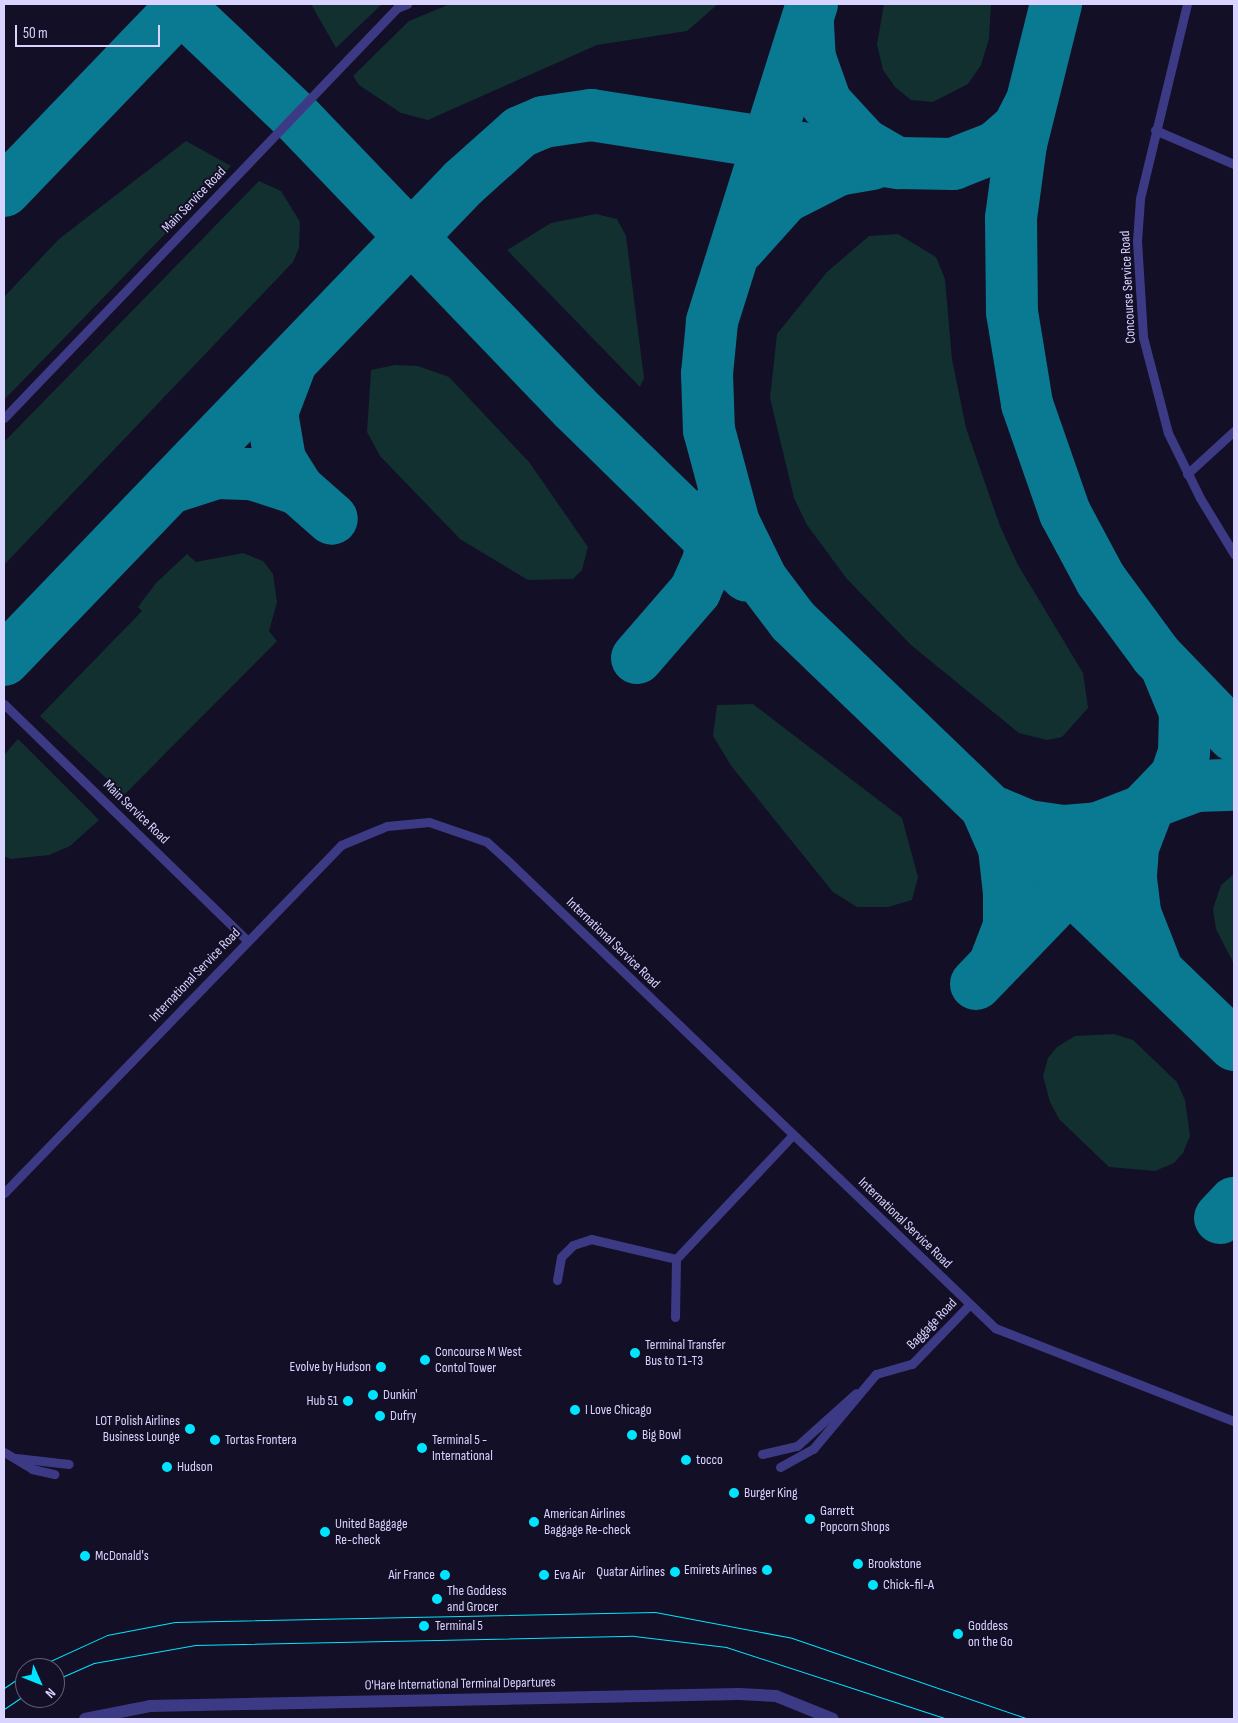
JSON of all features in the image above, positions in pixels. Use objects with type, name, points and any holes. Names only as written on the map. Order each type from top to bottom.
[{"type":"street","name":"O'Hare International Terminal Departures","points":[[85,1719],[150,1706],[739,1694],[776,1696],[833,1719]]},
{"type":"lane","name":"Main Service Road","points":[[4,418],[397,8],[407,4]]},
{"type":"lane","name":"Concourse Service Road","points":[[1187,4],[1155,130],[1137,241],[1143,337],[1168,433],[1187,474],[1234,554]]},
{"type":"lane","points":[[1155,130],[1234,164]]},
{"type":"lane","points":[[1187,474],[1234,431]]},
{"type":"lane","name":"Main Service Road","points":[[4,704],[248,941]]},
{"type":"lane","name":"International Service Road","points":[[4,1193],[341,845],[394,825],[429,822],[449,826],[487,842],[970,1304],[1006,1335],[1234,1421]]},
{"type":"lane","points":[[675,1317],[676,1259],[793,1135]]},
{"type":"lane","points":[[557,1280],[561,1257],[573,1245],[591,1239],[676,1259]]},
{"type":"lane","name":"Baggage Road","points":[[780,1467],[813,1449],[876,1374],[912,1364],[970,1304]]},
{"type":"lane","name":"Baggage Road","points":[[762,1454],[797,1446],[834,1409],[862,1389]]},
{"type":"lane","points":[[4,1452],[32,1469],[54,1474]]},
{"type":"lane","points":[[16,1458],[69,1464]]},
{"type":"green space","points":[[311,4],[382,4],[336,48]]},
{"type":"green space","points":[[450,4],[718,4],[687,31],[597,45],[428,120],[401,113],[359,85],[353,76],[409,21]]},
{"type":"green space","points":[[884,4],[991,4],[989,39],[981,65],[968,84],[933,102],[911,100],[895,87],[883,70],[877,44]]},
{"type":"green space","points":[[186,141],[231,166],[4,400],[4,297],[59,239]]},
{"type":"green space","points":[[259,181],[281,191],[300,222],[299,248],[293,262],[4,565],[4,442]]},
{"type":"green space","points":[[596,214],[617,219],[626,236],[644,378],[640,387],[507,250],[551,223]]},
{"type":"green space","points":[[898,234],[936,257],[945,279],[952,359],[966,428],[1000,526],[1018,565],[1083,673],[1088,708],[1062,737],[1047,740],[1019,733],[911,645],[847,579],[807,525],[794,498],[770,398],[777,334],[827,272],[869,236]]},
{"type":"green space","points":[[395,365],[418,366],[449,377],[529,462],[588,547],[582,570],[573,579],[528,580],[460,539],[380,456],[367,432],[371,370]]},
{"type":"green space","points":[[243,553],[263,561],[273,574],[277,602],[269,631],[277,641],[124,795],[40,716],[142,611],[138,607],[156,583],[187,554],[196,562]]},
{"type":"green space","points":[[753,704],[902,818],[918,877],[912,900],[888,907],[857,907],[833,892],[732,767],[713,736],[717,705]]},
{"type":"green space","points":[[18,739],[99,820],[70,846],[49,855],[11,859],[4,856],[4,755]]},
{"type":"green space","points":[[1234,874],[1234,964],[1216,929],[1213,909],[1221,885]]},
{"type":"green space","points":[[1114,1034],[1133,1040],[1177,1082],[1185,1100],[1190,1136],[1183,1153],[1174,1163],[1155,1171],[1109,1167],[1059,1119],[1050,1102],[1043,1076],[1048,1058],[1057,1047],[1075,1036]]},
{"type":"taxiway","points":[[177,4],[294,115],[575,408],[747,576]]},
{"type":"taxiway","points":[[4,191],[184,4]]},
{"type":"taxiway","points":[[812,4],[712,322],[707,374],[709,430],[734,523],[762,580],[793,621],[1234,1045]]},
{"type":"taxiway","points":[[1056,4],[1021,144],[1011,218],[1012,312],[1027,404],[1065,513],[1101,580],[1156,655],[1234,736]]},
{"type":"taxiway","points":[[808,24],[810,58],[826,103],[864,144],[893,161]]},
{"type":"taxiway","points":[[4,660],[463,183],[520,132],[543,122],[591,115],[899,163],[953,164],[996,147],[1018,128],[1030,104]]},
{"type":"taxiway","points":[[740,247],[785,197],[838,170],[872,164]]},
{"type":"taxiway","points":[[291,363],[272,413],[280,460],[298,489]]},
{"type":"taxiway","points":[[170,488],[217,473],[252,474],[298,489],[332,519]]},
{"type":"taxiway","points":[[637,658],[695,591],[709,559],[713,511]]},
{"type":"taxiway","points":[[976,984],[1176,776],[1184,753],[1185,712],[1168,671]]},
{"type":"taxiway","points":[[1156,801],[1196,786],[1234,785]]},
{"type":"taxiway","points":[[1148,808],[1133,847],[1131,879],[1135,913],[1155,964]]},
{"type":"taxiway","points":[[987,809],[1004,848],[1009,893],[1009,926],[994,965]]},
{"type":"taxiway","points":[[997,813],[1028,826],[1065,831],[1098,828],[1142,811]]},
{"type":"taxiway","points":[[1220,1218],[1234,1203]]},
{"type":"tram line","points":[[57,1658],[107,1635],[175,1622],[655,1612],[792,1638],[1029,1719]]},
{"type":"tram line","points":[[65,1676],[94,1663],[195,1645],[634,1636],[726,1647],[947,1719]]},
{"type":"tram line","points":[[4,1688],[15,1681]]},
{"type":"tram line","points":[[4,1709],[15,1702]]},
{"type":"place","name":"Terminal Transfer Bus to T1-T3","points":[[635,1353]]},
{"type":"place","name":"Concourse M West Contol Tower","points":[[425,1360]]},
{"type":"place","name":"Evolve by Hudson","points":[[381,1367]]},
{"type":"place","name":"Dunkin'","points":[[373,1395]]},
{"type":"place","name":"Hub 51","points":[[348,1401]]},
{"type":"place","name":"I Love Chicago","points":[[575,1410]]},
{"type":"place","name":"Dufry","points":[[380,1416]]},
{"type":"place","name":"LOT Polish Airlines Business Lounge","points":[[190,1429]]},
{"type":"place","name":"Big Bowl","points":[[632,1435]]},
{"type":"place","name":"Tortas Frontera","points":[[215,1440]]},
{"type":"place","name":"Terminal 5 - International","points":[[422,1448]]},
{"type":"place","name":"tocco","points":[[686,1460]]},
{"type":"place","name":"Hudson","points":[[167,1467]]},
{"type":"place","name":"Burger King","points":[[734,1493]]},
{"type":"place","name":"Garrett Popcorn Shops","points":[[810,1519]]},
{"type":"place","name":"American Airlines Baggage Re-check","points":[[534,1522]]},
{"type":"place","name":"United Baggage Re-check","points":[[325,1532]]},
{"type":"place","name":"McDonald's","points":[[85,1556]]},
{"type":"place","name":"Brookstone","points":[[858,1564]]},
{"type":"place","name":"Emirets Airlines","points":[[767,1570]]},
{"type":"place","name":"Quatar Airlines","points":[[675,1572]]},
{"type":"place","name":"Air France","points":[[445,1575]]},
{"type":"place","name":"Eva Air","points":[[544,1575]]},
{"type":"place","name":"Chick-fil-A","points":[[873,1585]]},
{"type":"place","name":"The Goddess and Grocer","points":[[437,1599]]},
{"type":"place","name":"Terminal 5","points":[[424,1626]]},
{"type":"place","name":"Goddess on the Go","points":[[958,1634]]}]
